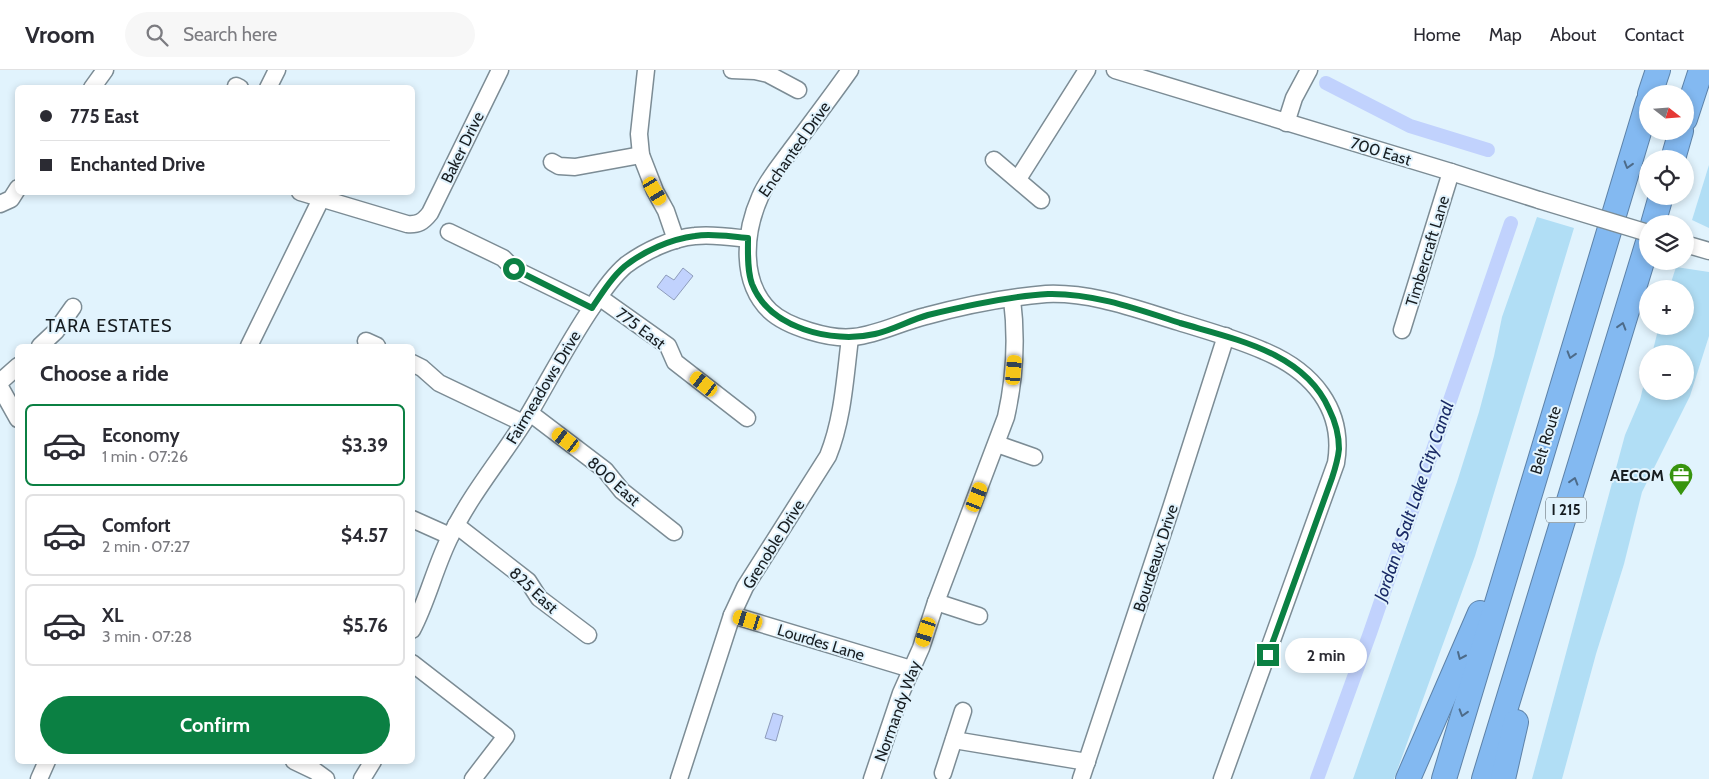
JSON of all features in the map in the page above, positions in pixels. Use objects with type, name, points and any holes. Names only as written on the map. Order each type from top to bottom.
[{"type":"highway","points":[[1653,85],[1658,70]]},
{"type":"highway","points":[[1694,91],[1701,70]]},
{"type":"highway","name":"Belt Route","points":[[1444,779],[1639,132]]},
{"type":"highway","name":"I 215","points":[[1484,779],[1639,270]]},
{"type":"highway","points":[[1408,779],[1522,516]]},
{"type":"highway","points":[[1503,779],[1560,527]]},
{"type":"street","points":[[94,85],[104,70]]},
{"type":"street","points":[[270,85],[277,70]]},
{"type":"street","name":"Baker Drive","points":[[320,199],[407,224],[423,222],[430,213],[500,70]]},
{"type":"street","points":[[646,70],[639,134],[641,155],[655,191],[666,211],[676,240]]},
{"type":"street","points":[[732,70],[755,71],[768,74],[798,90]]},
{"type":"street","name":"Enchanted Drive","points":[[850,70],[775,172],[760,196],[753,218],[748,238],[748,261],[751,282],[761,302],[775,316],[792,325],[850,338],[875,334],[931,315],[1012,299],[1047,294],[1079,295],[1108,301],[1250,344],[1279,357],[1304,374],[1324,396],[1336,423],[1339,448],[1332,478],[1222,779]]},
{"type":"street","points":[[1018,179],[1086,70]]},
{"type":"street","points":[[1286,123],[1294,98],[1309,70]]},
{"type":"street","name":"700 East","points":[[1119,71],[1639,230]]},
{"type":"street","points":[[552,162],[559,166],[575,167],[641,155]]},
{"type":"street","points":[[994,160],[1041,200]]},
{"type":"street","name":"Timbercraft Lane","points":[[1402,330],[1451,172]]},
{"type":"street","points":[[0,204],[11,199],[15,193]]},
{"type":"street","points":[[249,344],[320,199],[309,195]]},
{"type":"street","name":"775 East","points":[[449,232],[504,258],[514,269],[596,302],[668,346],[675,362],[747,418]]},
{"type":"street","name":"Fairmeadows Drive","points":[[415,625],[422,612],[453,531],[526,418],[578,328],[612,280],[626,266],[650,251],[676,240],[710,235],[748,238]]},
{"type":"street","points":[[1694,247],[1709,251]]},
{"type":"street","name":"Normandy Way","points":[[872,779],[901,693],[921,648],[936,602],[1006,417],[1013,385],[1016,355],[1015,319],[1012,299]]},
{"type":"street","points":[[42,344],[56,331],[73,307]]},
{"type":"street","name":"Bourdeaux Drive","points":[[1081,779],[1226,336]]},
{"type":"street","name":"Grenoble Drive","points":[[679,779],[732,615],[745,587],[828,456],[836,438],[850,338]]},
{"type":"street","name":"800 East","points":[[415,364],[440,383],[526,418],[605,470],[622,491],[674,532]]},
{"type":"street","points":[[0,382],[15,369]]},
{"type":"street","points":[[0,387],[15,414]]},
{"type":"street","points":[[997,444],[1034,457]]},
{"type":"street","name":"825 East","points":[[415,520],[453,531],[528,581],[539,598],[588,635]]},
{"type":"street","points":[[936,602],[979,616]]},
{"type":"street","name":"Lourdes Lane","points":[[732,615],[911,669]]},
{"type":"street","points":[[415,665],[506,736],[472,779]]},
{"type":"street","points":[[943,773],[963,711]]},
{"type":"street","points":[[954,740],[1087,762]]},
{"type":"street","points":[[39,779],[46,764]]},
{"type":"street","points":[[300,764],[325,778],[329,764]]},
{"type":"street","points":[[362,779],[371,764]]},
{"type":"shaded area","points":[[1709,165],[1709,228],[1694,221],[1694,215]]},
{"type":"shaded area","points":[[1537,217],[1574,228],[1475,556],[1394,779],[1353,779],[1457,482],[1479,412],[1502,317]]},
{"type":"shaded area","points":[[683,268],[693,276],[674,300],[657,287],[666,275],[674,280]]},
{"type":"shaded area","points":[[1675,270],[1709,272],[1709,336],[1694,383],[1694,345],[1654,345],[1657,335],[1694,335],[1694,280],[1672,280]]},
{"type":"shaded area","points":[[1640,400],[1688,400],[1642,492],[1624,564],[1596,654],[1562,779],[1532,779],[1625,435]]},
{"type":"shaded area","points":[[773,713],[783,716],[776,741],[765,738]]},
{"type":"waterway","name":"Jordan & Salt Lake City Canal","points":[[1326,83],[1410,126],[1488,150]]},
{"type":"waterway","name":"Jordan & Salt Lake City Canal","points":[[1317,779],[1370,633],[1511,223]]},
{"type":"place","name":"AECOM","points":[[1681,496]]},
{"type":"district","name":"TARA ESTATES","points":[[109,326]]},
{"type":"route","points":[[514,269],[592,308],[599,296],[626,266],[650,251],[676,240],[695,236],[710,235],[748,238],[748,261],[751,282],[761,302],[775,316],[792,325],[810,331],[850,338],[875,334],[946,311],[1047,294],[1079,295],[1137,309],[1226,336],[1279,357],[1304,374],[1324,396],[1336,423],[1339,448],[1332,478],[1268,655]]}]
